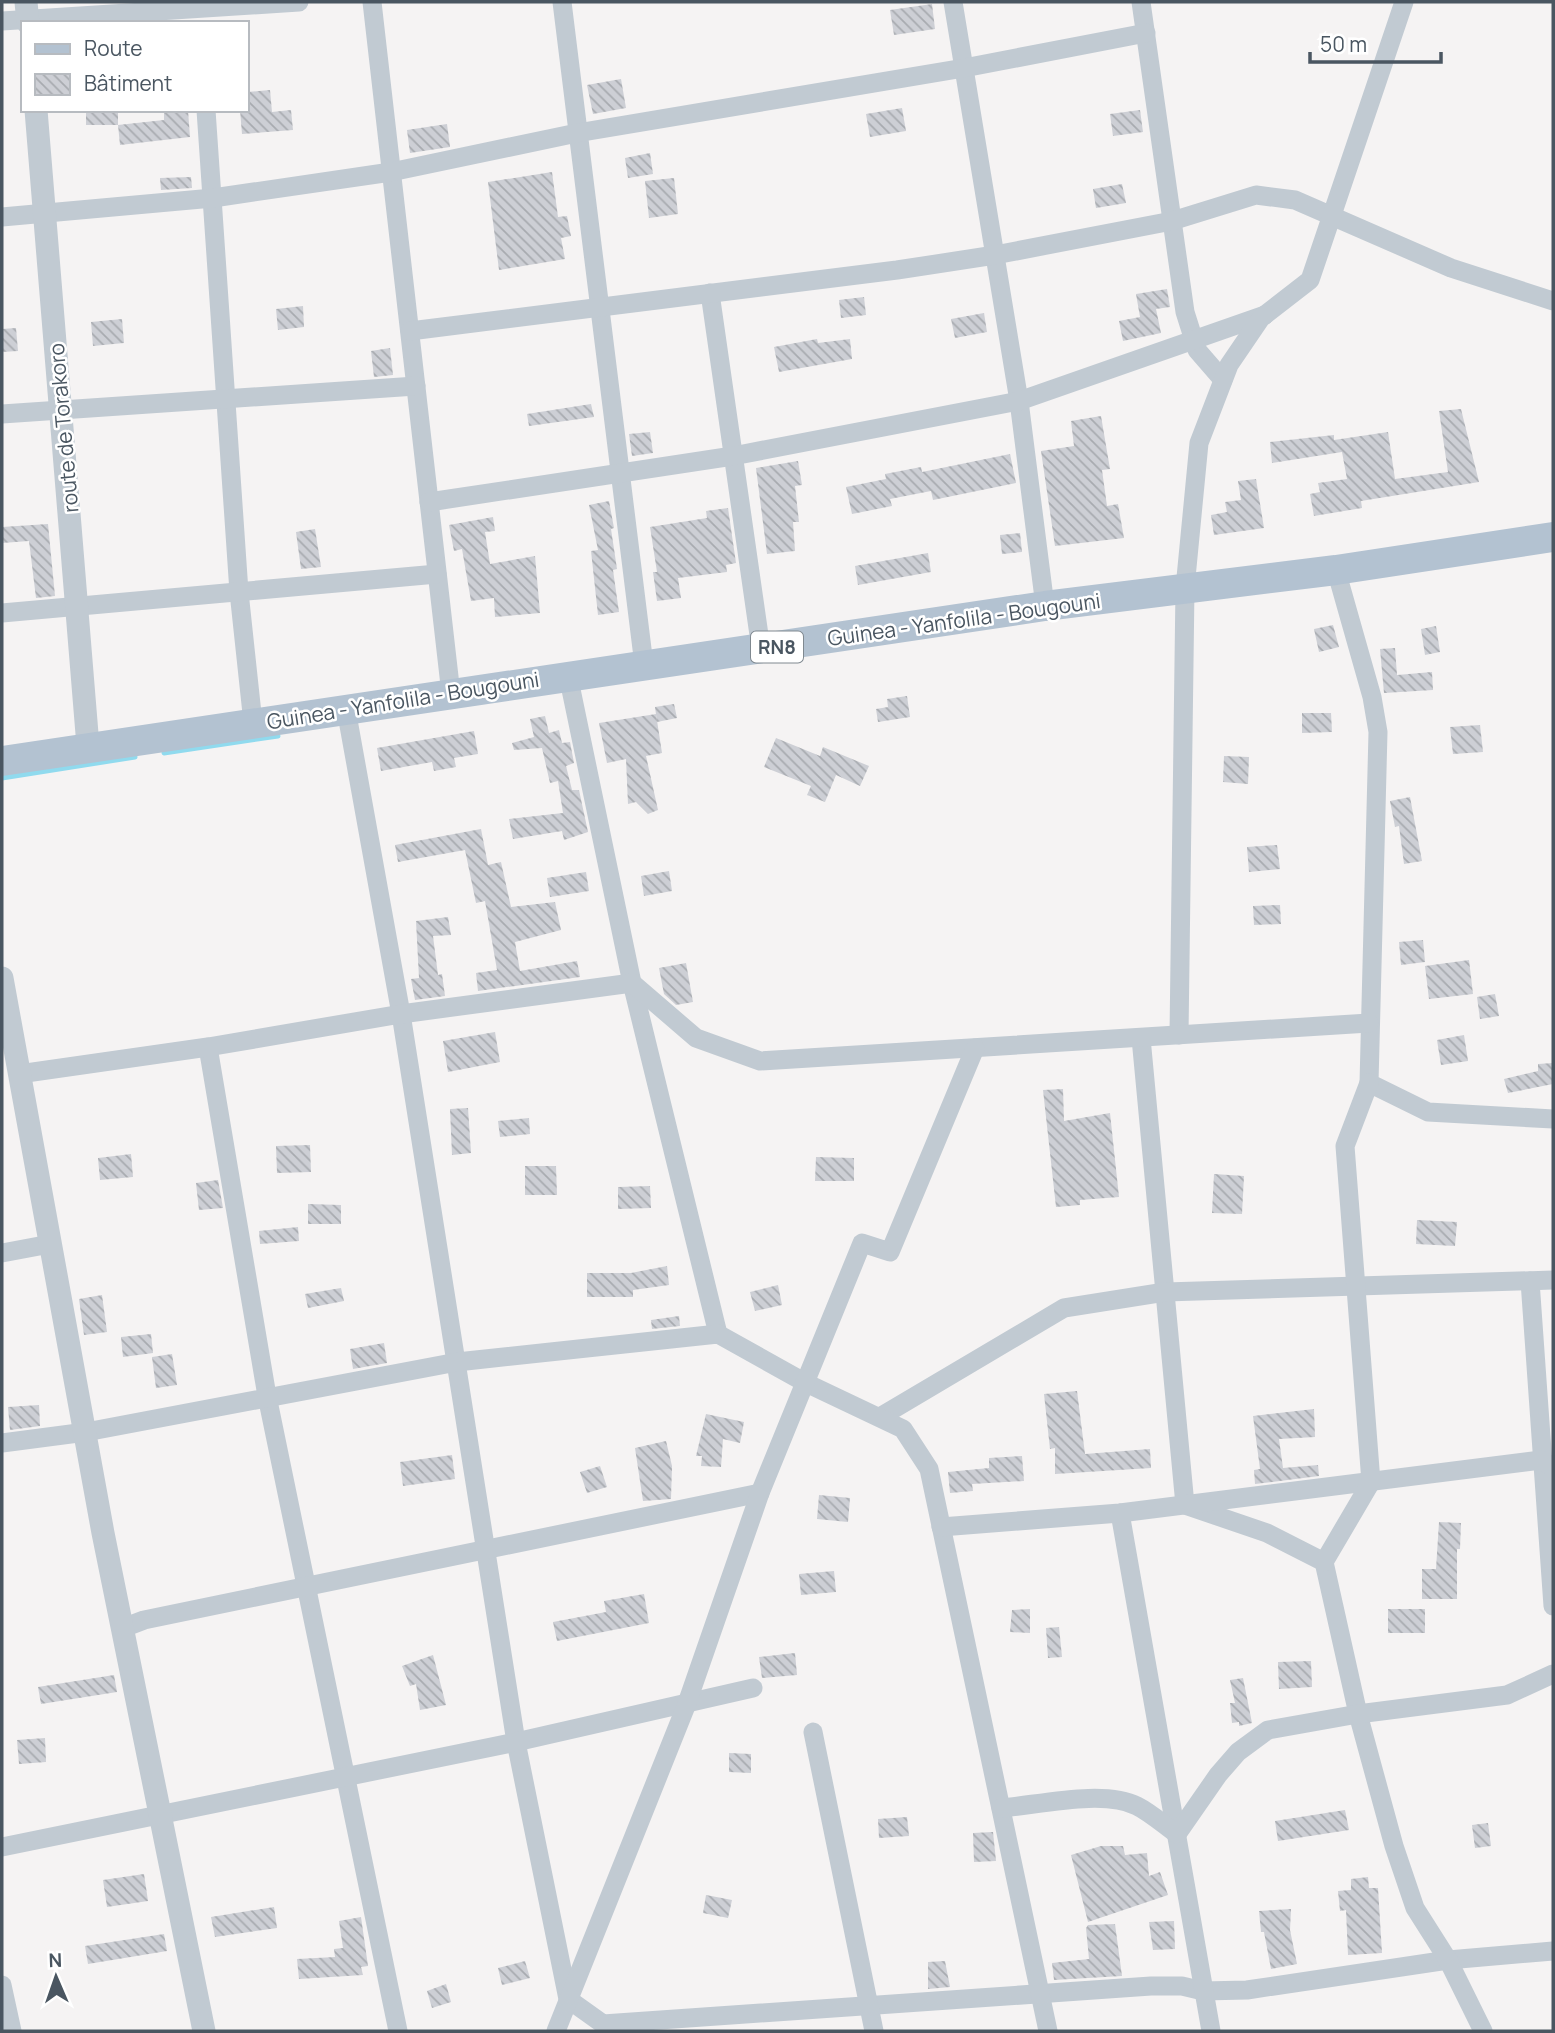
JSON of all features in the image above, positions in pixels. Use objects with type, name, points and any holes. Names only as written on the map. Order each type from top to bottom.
[{"type":"main road","name":"Guinea - Yanfolila - Bougouni","points":[[2,761],[88,746],[1045,606],[1336,570],[1553,537]]},
{"type":"street","points":[[2,21],[28,15],[198,11],[299,2]]},
{"type":"street","points":[[372,2],[451,694]]},
{"type":"street","points":[[562,2],[644,665]]},
{"type":"street","points":[[953,2],[1019,401],[1045,606]]},
{"type":"street","points":[[1141,2],[1185,312],[1197,350],[1223,380]]},
{"type":"street","points":[[1179,1035],[1185,588],[1199,443],[1229,365],[1266,314],[1310,280],[1404,2]]},
{"type":"street","points":[[2,217],[213,198],[391,172],[577,133],[964,68],[1146,33]]},
{"type":"street","name":"route de Torakoro","points":[[36,112],[88,746]]},
{"type":"street","points":[[206,112],[239,592],[253,723]]},
{"type":"street","points":[[410,331],[995,254],[1172,221],[1256,195],[1295,200],[1451,268],[1553,301]]},
{"type":"street","points":[[710,293],[761,649]]},
{"type":"street","points":[[429,502],[733,456],[1019,401],[1266,314]]},
{"type":"street","points":[[2,414],[416,386]]},
{"type":"street","points":[[1336,570],[1372,697],[1378,732],[1369,1083],[1345,1146],[1371,1482],[1324,1562],[1358,1714],[1394,1846],[1415,1908],[1448,1960],[1483,2031]]},
{"type":"street","points":[[2,613],[436,573]]},
{"type":"street","points":[[568,675],[632,983],[718,1334]]},
{"type":"street","points":[[346,709],[401,1014],[516,1742],[568,1999],[603,2024],[724,2023],[868,2007],[1151,1986],[1182,1986],[1203,1991],[1247,1990],[1448,1960],[1553,1951]]},
{"type":"street","points":[[2,978],[6,1029],[19,1074],[123,1628],[204,2031]]},
{"type":"street","points":[[19,1074],[208,1047],[401,1014],[632,983],[696,1038],[760,1061],[1369,1023]]},
{"type":"street","points":[[1141,1038],[1185,1505]]},
{"type":"street","points":[[208,1047],[267,1396],[398,2031]]},
{"type":"street","points":[[556,2031],[687,1706],[760,1493],[862,1243],[890,1252],[975,1048]]},
{"type":"street","points":[[1369,1083],[1428,1112],[1553,1119]]},
{"type":"street","points":[[2,1253],[50,1244]]},
{"type":"street","points":[[880,1417],[1064,1308],[1165,1292],[1553,1280]]},
{"type":"street","points":[[1530,1281],[1547,1463],[1553,1606]]},
{"type":"street","points":[[2,1443],[86,1432],[457,1362],[718,1334],[804,1382],[903,1429],[929,1469],[1048,2031]]},
{"type":"street","points":[[941,1527],[1120,1513],[1547,1463]]},
{"type":"street","points":[[123,1628],[144,1619],[760,1493]]},
{"type":"street","points":[[1185,1505],[1267,1534],[1324,1562]]},
{"type":"street","points":[[1120,1513],[1211,2031]]},
{"type":"street","points":[[1177,1834],[1218,1775],[1238,1752],[1268,1730],[1358,1714],[1507,1695],[1553,1674]]},
{"type":"street","points":[[2,1847],[687,1706],[752,1688]]},
{"type":"street","points":[[813,1732],[874,2031]]},
{"type":"street","points":[[1001,1808],[1096,1799],[1118,1800],[1136,1806],[1177,1834]]},
{"type":"street","points":[[2,1985],[12,2031]]},
{"type":"building","points":[[932,4],[935,29],[894,35],[890,10]]},
{"type":"building","points":[[621,79],[626,108],[593,114],[587,85]]},
{"type":"building","points":[[270,90],[272,112],[291,110],[293,130],[242,134],[240,112],[248,112],[248,92]]},
{"type":"building","points":[[902,108],[906,131],[870,137],[866,114]]},
{"type":"building","points":[[1140,110],[1143,132],[1113,136],[1110,114]]},
{"type":"building","points":[[86,112],[118,112],[118,125],[86,125]]},
{"type":"building","points":[[164,112],[188,112],[190,137],[120,145],[118,125],[164,120]]},
{"type":"building","points":[[447,124],[450,147],[410,153],[407,130]]},
{"type":"building","points":[[650,153],[653,174],[628,178],[625,158]]},
{"type":"building","points":[[552,172],[558,217],[567,216],[571,236],[561,238],[565,259],[499,270],[488,182]]},
{"type":"building","points":[[191,177],[192,188],[161,190],[160,178]]},
{"type":"building","points":[[674,178],[678,214],[649,218],[645,181]]},
{"type":"building","points":[[1122,184],[1126,203],[1096,208],[1093,189]]},
{"type":"building","points":[[1167,289],[1170,307],[1156,309],[1161,333],[1123,341],[1119,321],[1140,317],[1136,294]]},
{"type":"building","points":[[864,297],[866,315],[841,318],[839,300]]},
{"type":"building","points":[[303,306],[304,327],[278,330],[276,309]]},
{"type":"building","points":[[984,313],[987,332],[955,338],[951,319]]},
{"type":"building","points":[[122,319],[124,343],[93,346],[91,322]]},
{"type":"building","points":[[16,328],[18,351],[2,352],[2,329]]},
{"type":"building","points":[[817,339],[818,343],[850,339],[852,359],[779,372],[774,347]]},
{"type":"building","points":[[390,348],[393,375],[374,377],[371,351]]},
{"type":"building","points":[[591,404],[594,417],[529,426],[527,414]]},
{"type":"building","points":[[1461,409],[1479,482],[1361,501],[1362,508],[1314,516],[1310,494],[1320,492],[1318,483],[1347,479],[1342,452],[1272,463],[1270,442],[1334,435],[1334,440],[1388,432],[1395,479],[1448,472],[1439,411]]},
{"type":"building","points":[[1101,416],[1110,469],[1102,470],[1107,506],[1118,504],[1124,538],[1055,546],[1041,451],[1074,446],[1071,421]]},
{"type":"building","points":[[650,432],[653,453],[632,456],[629,434]]},
{"type":"building","points":[[1010,454],[1016,483],[933,500],[931,491],[890,499],[892,506],[852,514],[846,487],[886,479],[885,474],[921,467],[922,472]]},
{"type":"building","points":[[798,461],[802,485],[795,486],[799,522],[793,522],[795,551],[767,554],[756,468]]},
{"type":"building","points":[[1256,479],[1264,528],[1214,535],[1211,515],[1227,512],[1225,502],[1241,500],[1238,481]]},
{"type":"building","points":[[609,501],[614,528],[611,529],[617,569],[613,570],[619,612],[598,615],[591,551],[598,550],[589,505]]},
{"type":"building","points":[[728,508],[736,563],[726,565],[727,572],[678,578],[681,598],[657,601],[653,572],[657,572],[650,527],[707,518],[706,511]]},
{"type":"building","points":[[493,517],[495,531],[485,532],[490,564],[535,556],[540,613],[495,617],[494,598],[471,601],[462,549],[454,551],[449,525]]},
{"type":"building","points":[[48,524],[55,596],[36,598],[29,541],[2,543],[2,527]]},
{"type":"building","points":[[315,529],[321,567],[301,569],[296,532]]},
{"type":"building","points":[[1020,533],[1022,552],[1002,554],[1000,535]]},
{"type":"building","points":[[928,553],[931,572],[858,585],[855,566]]},
{"type":"building","points":[[1333,625],[1339,647],[1319,652],[1314,629]]},
{"type":"building","points":[[1436,626],[1440,652],[1425,655],[1421,629]]},
{"type":"building","points":[[1395,648],[1397,675],[1432,672],[1433,690],[1384,693],[1380,649]]},
{"type":"building","points":[[907,696],[910,717],[878,722],[876,709],[888,707],[887,699]]},
{"type":"building","points":[[674,704],[677,718],[657,722],[655,707]]},
{"type":"building","points":[[1302,713],[1331,713],[1332,732],[1302,733]]},
{"type":"building","points":[[656,714],[662,753],[646,756],[658,810],[648,814],[636,802],[628,804],[626,759],[607,763],[599,723]]},
{"type":"building","points":[[545,716],[549,733],[559,730],[562,743],[570,742],[574,763],[566,766],[572,790],[579,790],[588,832],[564,840],[562,831],[513,839],[509,819],[563,813],[558,781],[550,783],[542,748],[514,750],[512,743],[534,737],[530,719]]},
{"type":"building","points":[[1480,725],[1483,752],[1453,754],[1450,727]]},
{"type":"building","points":[[474,731],[478,754],[454,758],[456,767],[434,771],[432,762],[381,771],[377,748]]},
{"type":"building","points":[[776,738],[820,756],[823,747],[869,766],[860,786],[836,775],[825,802],[807,795],[811,786],[764,767]]},
{"type":"building","points":[[1224,756],[1249,757],[1248,784],[1223,782]]},
{"type":"building","points":[[1410,797],[1422,861],[1404,864],[1399,826],[1395,827],[1390,801]]},
{"type":"building","points":[[481,829],[488,865],[501,862],[511,907],[555,902],[561,930],[515,942],[520,971],[577,961],[580,977],[478,991],[476,973],[497,970],[485,901],[476,903],[465,850],[398,862],[395,845]]},
{"type":"building","points":[[1277,845],[1280,869],[1249,872],[1247,847]]},
{"type":"building","points":[[669,871],[672,891],[644,896],[641,876]]},
{"type":"building","points":[[586,872],[589,891],[550,897],[547,878]]},
{"type":"building","points":[[1280,905],[1281,924],[1254,925],[1253,906]]},
{"type":"building","points":[[448,917],[451,935],[433,936],[438,975],[442,974],[445,996],[415,1000],[411,979],[419,978],[416,921]]},
{"type":"building","points":[[1423,940],[1425,962],[1401,965],[1399,942]]},
{"type":"building","points":[[1469,960],[1473,994],[1429,999],[1425,966]]},
{"type":"building","points":[[686,963],[693,1002],[676,1005],[664,994],[659,968]]},
{"type":"building","points":[[1495,994],[1499,1016],[1480,1019],[1477,997]]},
{"type":"building","points":[[495,1032],[500,1062],[448,1072],[443,1041]]},
{"type":"building","points":[[1464,1035],[1468,1061],[1441,1065],[1437,1040]]},
{"type":"building","points":[[1553,1063],[1553,1084],[1508,1093],[1504,1079],[1538,1071],[1538,1064]]},
{"type":"building","points":[[1063,1089],[1064,1121],[1110,1113],[1119,1197],[1080,1200],[1080,1205],[1056,1207],[1043,1090]]},
{"type":"building","points":[[468,1108],[471,1153],[452,1155],[450,1109]]},
{"type":"building","points":[[529,1118],[530,1134],[500,1137],[498,1121]]},
{"type":"building","points":[[310,1145],[311,1172],[277,1173],[276,1146]]},
{"type":"building","points":[[131,1154],[133,1177],[100,1180],[98,1158]]},
{"type":"building","points":[[816,1157],[854,1158],[854,1181],[815,1181]]},
{"type":"building","points":[[525,1166],[556,1166],[557,1195],[525,1195]]},
{"type":"building","points":[[1214,1174],[1244,1176],[1242,1214],[1212,1213]]},
{"type":"building","points":[[218,1180],[223,1208],[199,1210],[196,1183]]},
{"type":"building","points":[[650,1186],[651,1208],[618,1209],[618,1187]]},
{"type":"building","points":[[308,1204],[341,1205],[341,1224],[308,1224]]},
{"type":"building","points":[[1417,1220],[1457,1222],[1455,1246],[1416,1244]]},
{"type":"building","points":[[298,1227],[299,1241],[260,1244],[259,1231]]},
{"type":"building","points":[[667,1266],[669,1285],[633,1290],[633,1297],[587,1297],[587,1273],[631,1273]]},
{"type":"building","points":[[778,1285],[782,1305],[755,1311],[750,1292]]},
{"type":"building","points":[[341,1288],[344,1301],[308,1308],[305,1294]]},
{"type":"building","points":[[102,1295],[107,1332],[84,1335],[79,1299]]},
{"type":"building","points":[[679,1316],[680,1326],[652,1329],[651,1320]]},
{"type":"building","points":[[151,1334],[153,1353],[123,1357],[121,1337]]},
{"type":"building","points":[[384,1343],[387,1363],[353,1369],[350,1349]]},
{"type":"building","points":[[172,1354],[177,1385],[156,1388],[152,1357]]},
{"type":"building","points":[[1077,1391],[1085,1454],[1150,1449],[1151,1468],[1055,1474],[1055,1448],[1050,1449],[1044,1394]]},
{"type":"building","points":[[39,1405],[40,1426],[10,1430],[8,1407]]},
{"type":"building","points":[[1314,1409],[1315,1437],[1279,1439],[1283,1468],[1318,1465],[1319,1476],[1255,1484],[1254,1470],[1260,1469],[1253,1416]]},
{"type":"building","points":[[706,1414],[744,1422],[740,1443],[723,1439],[721,1467],[701,1466],[702,1456],[696,1456]]},
{"type":"building","points":[[666,1441],[672,1466],[671,1499],[643,1501],[635,1448]]},
{"type":"building","points":[[452,1455],[455,1479],[403,1486],[400,1462]]},
{"type":"building","points":[[1022,1456],[1024,1481],[972,1484],[973,1491],[950,1493],[948,1472],[989,1468],[989,1458]]},
{"type":"building","points":[[600,1466],[607,1487],[587,1493],[580,1472]]},
{"type":"building","points":[[819,1495],[850,1498],[848,1522],[817,1519]]},
{"type":"building","points":[[1439,1522],[1461,1523],[1460,1549],[1457,1549],[1457,1599],[1422,1599],[1422,1569],[1436,1569]]},
{"type":"building","points":[[834,1571],[836,1592],[801,1595],[799,1574]]},
{"type":"building","points":[[644,1594],[649,1623],[557,1641],[553,1622],[606,1612],[604,1601]]},
{"type":"building","points":[[1030,1609],[1030,1633],[1010,1632],[1012,1610]]},
{"type":"building","points":[[1388,1609],[1425,1609],[1425,1633],[1388,1633]]},
{"type":"building","points":[[1059,1627],[1062,1657],[1048,1658],[1046,1628]]},
{"type":"building","points":[[795,1653],[797,1675],[762,1678],[759,1657]]},
{"type":"building","points":[[433,1655],[446,1705],[420,1710],[416,1684],[410,1686],[402,1666]]},
{"type":"building","points":[[1311,1661],[1312,1687],[1279,1689],[1278,1662]]},
{"type":"building","points":[[114,1675],[117,1692],[41,1704],[38,1687]]},
{"type":"building","points":[[1243,1678],[1252,1723],[1239,1726],[1239,1722],[1232,1723],[1230,1703],[1235,1703],[1230,1680]]},
{"type":"building","points":[[45,1738],[46,1762],[19,1764],[17,1740]]},
{"type":"building","points":[[729,1753],[751,1754],[751,1773],[729,1772]]},
{"type":"building","points":[[1345,1810],[1349,1830],[1278,1841],[1275,1821]]},
{"type":"building","points":[[907,1817],[909,1836],[879,1838],[878,1819]]},
{"type":"building","points":[[1488,1823],[1491,1846],[1475,1848],[1472,1825]]},
{"type":"building","points":[[993,1832],[996,1861],[974,1862],[973,1833]]},
{"type":"building","points":[[1101,1846],[1123,1846],[1125,1855],[1147,1853],[1149,1876],[1160,1872],[1168,1895],[1088,1922],[1071,1855]]},
{"type":"building","points":[[144,1874],[148,1901],[107,1907],[103,1880]]},
{"type":"building","points":[[1368,1877],[1369,1888],[1378,1888],[1382,1953],[1348,1955],[1346,1910],[1340,1911],[1338,1891],[1351,1890],[1351,1879]]},
{"type":"building","points":[[706,1895],[732,1900],[728,1918],[703,1913]]},
{"type":"building","points":[[274,1907],[277,1928],[215,1937],[211,1917]]},
{"type":"building","points":[[1291,1909],[1290,1930],[1297,1964],[1271,1969],[1264,1932],[1261,1932],[1259,1911]]},
{"type":"building","points":[[361,1917],[368,1966],[361,1967],[363,1975],[299,1979],[297,1959],[335,1957],[334,1949],[343,1948],[339,1921]]},
{"type":"building","points":[[1174,1921],[1175,1949],[1153,1950],[1149,1922]]},
{"type":"building","points":[[1115,1924],[1122,1976],[1054,1980],[1052,1963],[1089,1959],[1088,1925]]},
{"type":"building","points":[[164,1934],[167,1951],[88,1964],[85,1946]]},
{"type":"building","points":[[525,1961],[530,1978],[502,1985],[498,1968]]},
{"type":"building","points":[[945,1961],[950,1987],[928,1989],[928,1962]]},
{"type":"building","points":[[446,1984],[451,2002],[432,2008],[427,1991]]},
{"type":"waterway","points":[[164,753],[278,736]]},
{"type":"waterway","points":[[2,778],[135,757]]}]
